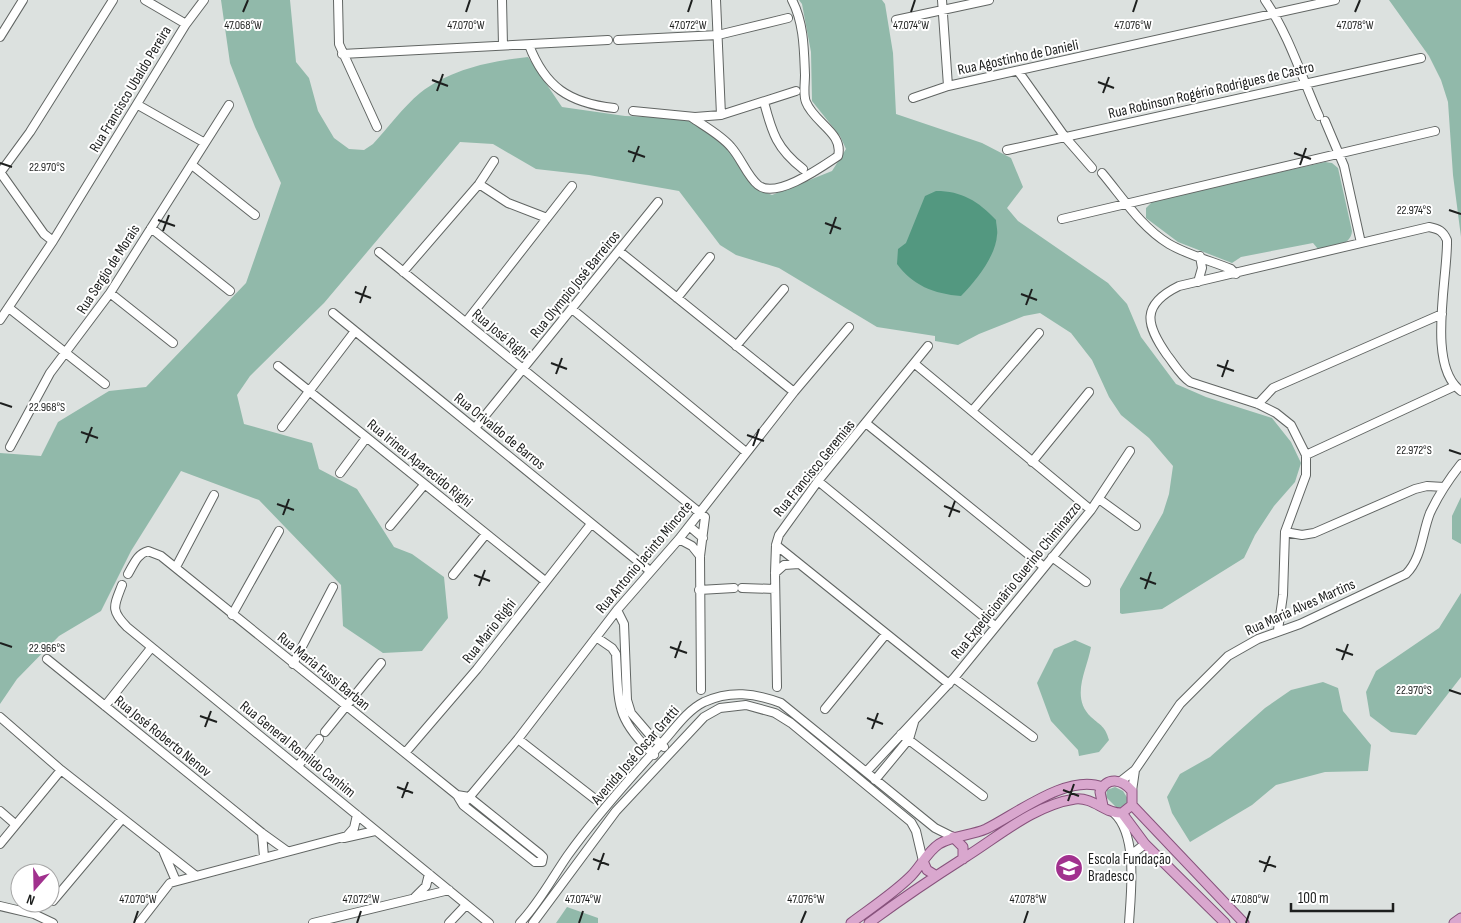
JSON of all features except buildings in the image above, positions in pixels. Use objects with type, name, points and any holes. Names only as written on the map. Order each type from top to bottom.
[{"type":"main road","points":[[1103,806],[1099,797],[1102,787],[1110,781],[1121,781],[1132,791],[1132,805],[1244,923]]},
{"type":"main road","points":[[851,923],[910,877],[932,849],[953,837],[980,832],[1038,800],[1063,790],[1087,785],[1102,787]]},
{"type":"main road","points":[[868,923],[935,875],[963,859],[1016,823],[1046,809],[1076,799],[1084,799],[1118,813],[1145,844],[1226,923]]},
{"type":"main road","points":[[1118,813],[1132,805]]},
{"type":"main road","points":[[953,837],[963,847],[963,859]]},
{"type":"main road","points":[[923,861],[927,870],[935,875]]},
{"type":"main road","points":[[1454,923],[1461,918]]},
{"type":"street","points":[[0,37],[23,0]]},
{"type":"street","points":[[53,241],[44,234],[0,172],[35,124],[113,0]]},
{"type":"street","points":[[145,0],[186,24]]},
{"type":"street","name":"Rua Francisco Ubaldo Pereira","points":[[0,320],[53,241],[186,24],[204,0]]},
{"type":"street","points":[[338,0],[339,44],[342,54],[377,127]]},
{"type":"street","points":[[502,0],[503,45]]},
{"type":"street","points":[[716,0],[721,116]]},
{"type":"street","points":[[691,117],[731,146],[757,185],[764,189],[772,189],[804,178],[838,156],[840,146],[837,138],[814,118],[806,101],[800,15],[792,0]]},
{"type":"street","points":[[942,0],[948,86]]},
{"type":"street","points":[[896,20],[989,0]]},
{"type":"street","points":[[1265,0],[1274,14],[1304,83],[1340,154],[1361,243]]},
{"type":"street","name":"Rua Agostinho de Danieli","points":[[913,98],[948,86],[1335,0]]},
{"type":"street","points":[[618,40],[718,35],[788,18]]},
{"type":"street","points":[[342,54],[608,40]]},
{"type":"street","points":[[529,45],[537,66],[555,87],[580,102],[614,108]]},
{"type":"street","name":"Rua Robinson Rogério Rodrigues de Castro","points":[[1007,150],[1421,58]]},
{"type":"street","points":[[1018,71],[1065,137],[1092,168]]},
{"type":"street","points":[[633,111],[691,117],[721,116],[796,91]]},
{"type":"street","points":[[764,102],[773,135],[788,158],[803,170]]},
{"type":"street","points":[[138,105],[205,143]]},
{"type":"street","name":"Rua Sergio de Morais","points":[[10,447],[50,373],[110,293],[229,105]]},
{"type":"street","points":[[1062,219],[1435,131]]},
{"type":"street","points":[[403,272],[479,184],[494,161]]},
{"type":"street","points":[[192,165],[255,215]]},
{"type":"street","points":[[1102,173],[1144,224],[1160,237],[1179,249],[1231,269],[1236,274]]},
{"type":"street","points":[[479,184],[508,202],[547,218]]},
{"type":"street","points":[[466,322],[572,186]]},
{"type":"street","name":"Rua Olympio José Barreiros","points":[[475,428],[524,370],[658,202]]},
{"type":"street","points":[[151,228],[230,291]]},
{"type":"street","points":[[1278,630],[1285,532],[1306,475],[1306,455],[1291,425],[1276,413],[1258,404],[1190,382],[1182,376],[1152,333],[1151,316],[1160,298],[1179,286],[1429,228],[1444,233],[1448,240],[1448,249],[1442,314],[1443,356],[1446,369],[1458,388],[1306,455]]},
{"type":"street","points":[[619,251],[794,392]]},
{"type":"street","name":"Rua José Righi","points":[[379,252],[700,512]]},
{"type":"street","points":[[1198,282],[1202,268],[1200,256]]},
{"type":"street","points":[[677,298],[710,257]]},
{"type":"street","points":[[736,346],[784,289]]},
{"type":"street","points":[[110,293],[174,343]]},
{"type":"street","points":[[9,308],[105,384]]},
{"type":"street","points":[[572,309],[746,452]]},
{"type":"street","name":"Rua Orivaldo de Barros","points":[[333,312],[355,332],[650,571]]},
{"type":"street","points":[[1258,404],[1273,388],[1442,314]]},
{"type":"street","name":"Rua Antonio Jacinto Mincote","points":[[463,805],[518,739],[616,610],[679,539],[794,392],[849,327]]},
{"type":"street","points":[[282,427],[355,332]]},
{"type":"street","points":[[972,411],[1039,333]]},
{"type":"street","name":"Rua Francisco Geremias","points":[[777,687],[776,545],[786,524],[818,481],[867,424],[928,346]]},
{"type":"street","points":[[915,364],[1091,510]]},
{"type":"street","name":"Rua Irineu Aparecido Righi","points":[[278,366],[545,581]]},
{"type":"street","points":[[1032,462],[1089,392]]},
{"type":"street","points":[[867,424],[1044,568]]},
{"type":"street","points":[[340,472],[366,438]]},
{"type":"street","name":"Rua Expedicionãrio Guerino Chiminazzo","points":[[866,772],[951,681],[1044,568],[1091,510],[1130,451]]},
{"type":"street","name":"Rua Maria Alves Martins","points":[[1121,781],[1135,770],[1180,704],[1228,656],[1278,630],[1300,624],[1406,574],[1413,568],[1430,514],[1444,487],[1461,464]]},
{"type":"street","points":[[818,481],[996,626]]},
{"type":"street","points":[[390,526],[424,484]]},
{"type":"street","points":[[1285,532],[1302,536],[1314,533],[1415,488],[1427,486],[1444,487]]},
{"type":"street","points":[[128,574],[137,557],[148,550],[161,556],[176,567],[214,495]]},
{"type":"street","points":[[1099,498],[1136,526]]},
{"type":"street","points":[[700,512],[706,521],[700,556],[701,690]]},
{"type":"street","name":"Rua Mario Righi","points":[[405,753],[477,669],[591,524]]},
{"type":"street","points":[[689,526],[703,538]]},
{"type":"street","points":[[232,615],[279,531]]},
{"type":"street","points":[[452,575],[486,534]]},
{"type":"street","points":[[679,539],[692,546],[700,556]]},
{"type":"street","points":[[776,545],[886,634],[1033,737]]},
{"type":"street","points":[[1052,557],[1086,582]]},
{"type":"street","points":[[775,573],[784,566],[799,564]]},
{"type":"street","name":"Rua Maria Fussi Barban","points":[[176,567],[292,664],[457,795],[463,805]]},
{"type":"street","name":"Rua General Romildo Canhim","points":[[122,585],[114,608],[116,615],[151,648],[489,923]]},
{"type":"street","points":[[292,664],[333,588]]},
{"type":"street","points":[[700,590],[775,589]]},
{"type":"street","points":[[616,610],[624,624],[627,700],[631,713],[649,734],[670,752]]},
{"type":"street","points":[[825,709],[886,634]]},
{"type":"street","points":[[596,637],[612,648],[616,654],[618,700],[627,727],[660,761]]},
{"type":"street","points":[[105,706],[151,648]]},
{"type":"street","name":"Rua José Roberto Nenov","points":[[47,659],[262,834],[287,851]]},
{"type":"street","points":[[325,732],[382,663]]},
{"type":"street","name":"Avenida José Oscar Gratti","points":[[520,923],[542,898],[568,855],[652,754],[684,718],[702,703],[720,696],[753,694],[781,703],[796,713],[875,780],[936,828],[953,837]]},
{"type":"street","name":"Avenida José Oscar Gratti","points":[[533,923],[616,811],[660,761],[704,717],[720,708],[746,705],[775,713],[791,723],[911,822],[916,832],[923,861]]},
{"type":"street","points":[[0,717],[61,770],[196,876]]},
{"type":"street","name":"Rua Expedicionãrio Guerino Chiminazzo","points":[[909,740],[915,720]]},
{"type":"street","points":[[901,734],[983,796]]},
{"type":"street","points":[[298,766],[319,739]]},
{"type":"street","points":[[518,739],[595,799]]},
{"type":"street","points":[[875,780],[909,740]]},
{"type":"street","points":[[0,844],[61,770]]},
{"type":"street","name":"Rua Maria Alves Martins","points":[[1132,791],[1135,770]]},
{"type":"street","name":"Rua Maria Fussi Barban","points":[[457,795],[469,797]]},
{"type":"street","points":[[463,805],[536,862],[542,862],[543,857],[540,854],[469,797]]},
{"type":"street","points":[[0,811],[15,824]]},
{"type":"street","points":[[1118,813],[1124,825],[1131,854],[1128,923]]},
{"type":"street","points":[[335,840],[351,832],[357,815]]},
{"type":"street","points":[[60,893],[122,819]]},
{"type":"street","points":[[140,922],[165,887],[176,881],[287,851],[356,837],[375,831]]},
{"type":"street","points":[[262,834],[265,845],[264,857]]},
{"type":"street","points":[[1131,854],[1145,844]]},
{"type":"street","points":[[163,851],[176,881]]},
{"type":"street","points":[[415,897],[426,886],[429,874]]},
{"type":"street","points":[[312,923],[449,890]]},
{"type":"street","points":[[449,923],[466,904]]},
{"type":"street","points":[[0,906],[34,914],[53,923]]},
{"type":"shaded area","points":[[221,0],[290,0],[296,62],[309,78],[318,111],[334,138],[349,149],[364,150],[373,144],[420,93],[445,78],[486,64],[528,57],[562,107],[625,116],[685,118],[731,146],[755,188],[772,195],[832,171],[846,149],[840,136],[812,101],[811,52],[802,4],[799,0],[882,0],[885,4],[893,53],[896,114],[982,143],[1011,158],[1023,187],[1007,208],[1018,221],[1108,283],[1127,304],[1141,337],[1176,384],[1206,397],[1272,418],[1291,442],[1301,463],[1295,482],[1274,506],[1255,535],[1244,558],[1162,609],[1122,614],[1120,613],[1120,589],[1163,513],[1169,494],[1173,466],[1149,438],[1121,415],[1109,397],[1092,360],[1071,333],[1040,313],[1024,316],[979,334],[958,345],[935,341],[935,336],[877,327],[779,268],[736,255],[720,245],[679,191],[589,175],[536,169],[493,144],[460,142],[324,303],[250,376],[237,395],[244,424],[312,443],[319,469],[357,489],[394,547],[412,554],[444,577],[448,618],[422,651],[383,653],[343,626],[341,585],[259,500],[181,471],[131,551],[101,611],[59,636],[17,679],[0,704],[0,453],[41,456],[58,422],[109,391],[146,387],[246,283],[281,183],[255,127],[230,63]]},
{"type":"shaded area","points":[[1389,0],[1461,0],[1461,237],[1453,175],[1448,102],[1441,80],[1429,56]]},
{"type":"shaded area","points":[[1325,162],[1332,163],[1338,168],[1352,231],[1348,240],[1339,245],[1318,249],[1313,243],[1241,257],[1232,263],[1178,242],[1146,218],[1146,208],[1153,201]]},
{"type":"shaded area","points":[[936,191],[945,191],[969,198],[983,207],[996,220],[996,243],[989,260],[961,296],[933,291],[917,283],[897,264],[898,249],[906,243],[925,196]]},
{"type":"shaded area","points":[[1461,497],[1461,544],[1452,539],[1452,516]]},
{"type":"shaded area","points":[[1461,593],[1461,677],[1416,735],[1391,732],[1370,716],[1366,692],[1376,671],[1439,628]]},
{"type":"shaded area","points":[[1075,640],[1091,647],[1082,683],[1082,701],[1091,717],[1104,729],[1109,740],[1099,752],[1079,756],[1078,750],[1051,721],[1037,683],[1054,649]]},
{"type":"shaded area","points":[[1323,682],[1338,688],[1343,711],[1371,745],[1368,771],[1325,772],[1276,785],[1252,805],[1190,842],[1172,813],[1167,797],[1180,774],[1210,757],[1265,708],[1291,690]]},
{"type":"shaded area","points":[[1115,787],[1123,791],[1128,799],[1125,808],[1118,809],[1106,797],[1107,790]]},
{"type":"shaded area","points":[[567,907],[598,918],[598,923],[556,923]]},
{"type":"place","name":"Escola Fundação Bradesco","points":[[1069,868]]}]
